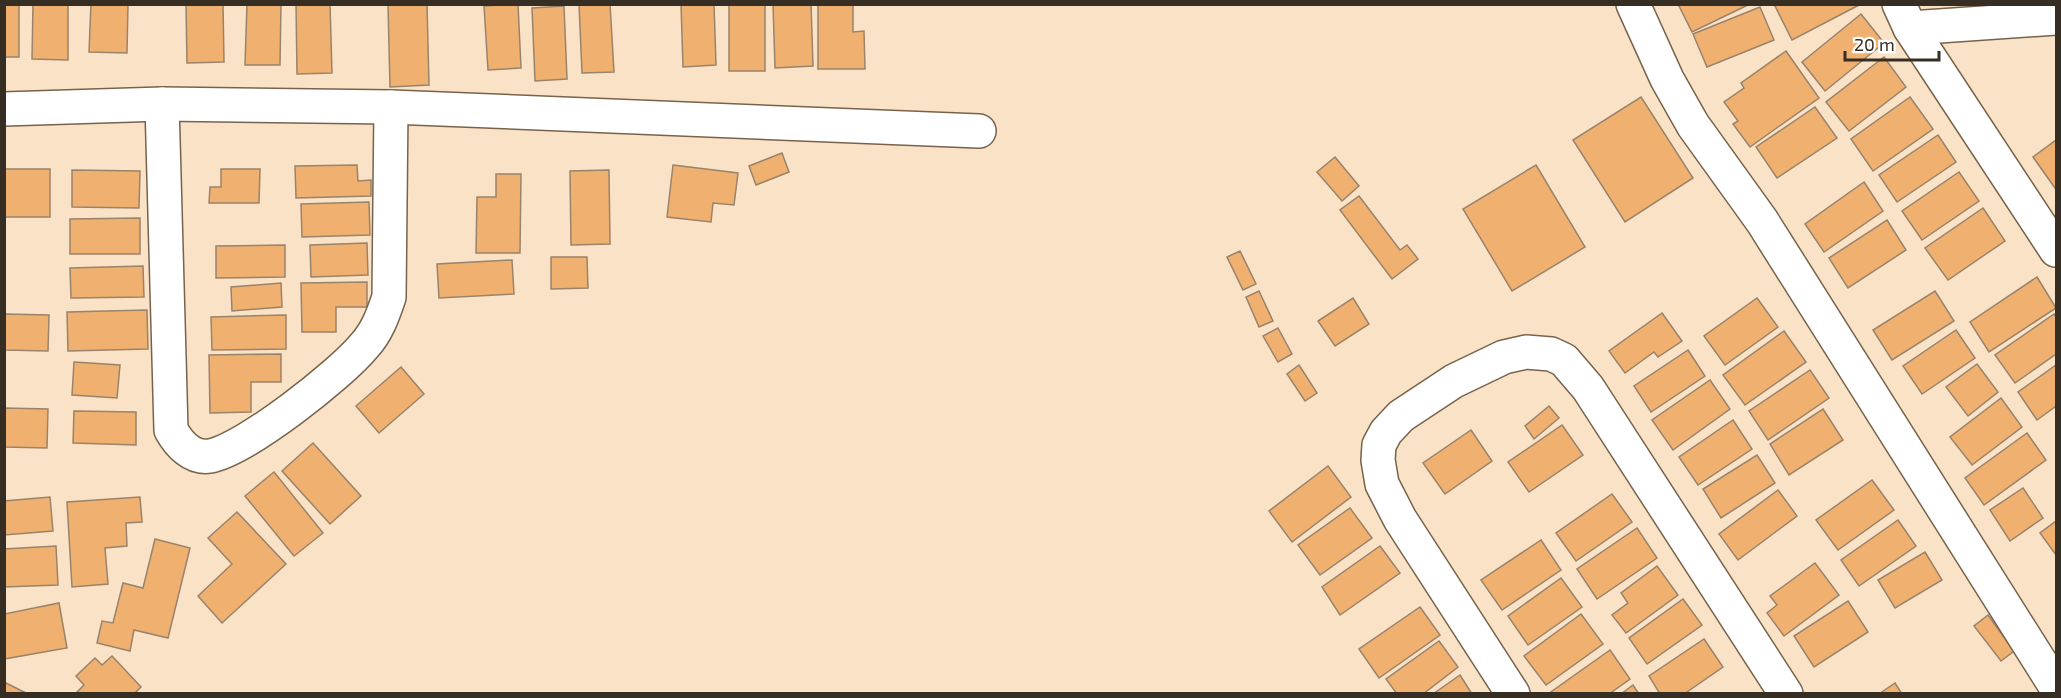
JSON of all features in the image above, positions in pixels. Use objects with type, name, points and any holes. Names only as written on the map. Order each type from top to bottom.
[{"type":"street","points":[[1633,4],[1667,79],[1693,125],[1761,220],[2056,687]]},
{"type":"street","points":[[1904,16],[2056,18]]},
{"type":"street","points":[[1904,16],[2056,250]]},
{"type":"street","points":[[162,104],[171,430],[179,444],[193,453],[209,456],[234,447],[328,381],[365,346],[382,319],[389,297],[392,107]]},
{"type":"street","points":[[4,109],[162,104],[392,107],[979,131]]},
{"type":"street","points":[[1513,693],[1400,519],[1382,484],[1378,460],[1379,445],[1386,432],[1401,416],[1454,381],[1504,357],[1526,352],[1551,354],[1564,360],[1588,388],[1786,693]]},
{"type":"building","points":[[4,4],[19,4],[19,57],[4,57]]},
{"type":"building","points":[[33,4],[68,4],[68,60],[32,59]]},
{"type":"building","points":[[91,4],[128,4],[127,53],[89,52]]},
{"type":"building","points":[[186,4],[223,4],[224,62],[187,63]]},
{"type":"building","points":[[247,4],[281,4],[280,65],[245,65]]},
{"type":"building","points":[[296,4],[330,4],[332,73],[297,74]]},
{"type":"building","points":[[427,4],[429,85],[390,87],[388,5]]},
{"type":"building","points":[[518,4],[521,68],[488,70],[484,6]]},
{"type":"building","points":[[579,4],[610,4],[614,72],[582,73]]},
{"type":"building","points":[[681,4],[714,4],[716,65],[683,67]]},
{"type":"building","points":[[729,4],[765,4],[765,71],[729,71]]},
{"type":"building","points":[[773,4],[811,4],[813,66],[775,68]]},
{"type":"building","points":[[818,4],[853,4],[853,32],[864,31],[865,69],[818,69]]},
{"type":"building","points":[[1678,4],[1750,4],[1692,32]]},
{"type":"building","points":[[1774,4],[1861,4],[1792,40]]},
{"type":"building","points":[[564,6],[567,79],[535,81],[532,8]]},
{"type":"building","points":[[1760,7],[1774,40],[1707,67],[1693,34]]},
{"type":"building","points":[[1861,14],[1884,43],[1825,91],[1802,62]]},
{"type":"building","points":[[1786,51],[1819,98],[1750,147],[1733,124],[1738,121],[1724,102],[1744,88],[1741,83]]},
{"type":"building","points":[[1884,57],[1906,87],[1849,131],[1826,102]]},
{"type":"building","points":[[1641,97],[1693,178],[1625,222],[1573,140]]},
{"type":"building","points":[[1910,97],[1933,129],[1873,171],[1851,139]]},
{"type":"building","points":[[1815,107],[1837,138],[1777,178],[1756,147]]},
{"type":"building","points":[[1938,135],[1956,162],[1897,202],[1879,175]]},
{"type":"building","points":[[2056,140],[2056,187],[2055,188],[2033,157]]},
{"type":"building","points":[[782,153],[789,172],[756,185],[749,166]]},
{"type":"building","points":[[1335,157],[1359,186],[1342,201],[1317,172]]},
{"type":"building","points":[[357,165],[358,181],[371,180],[371,196],[296,198],[295,166]]},
{"type":"building","points":[[673,165],[738,173],[734,205],[713,203],[711,222],[667,217]]},
{"type":"building","points":[[1536,165],[1585,247],[1512,291],[1463,209]]},
{"type":"building","points":[[4,169],[50,169],[50,217],[4,217]]},
{"type":"building","points":[[221,169],[260,169],[259,203],[209,203],[210,187],[221,187]]},
{"type":"building","points":[[72,170],[140,171],[139,208],[72,207]]},
{"type":"building","points":[[609,170],[610,244],[571,245],[570,171]]},
{"type":"building","points":[[1959,172],[1979,201],[1922,240],[1902,211]]},
{"type":"building","points":[[496,174],[521,174],[520,253],[476,253],[477,197],[496,197]]},
{"type":"building","points":[[1864,182],[1883,211],[1824,252],[1805,224]]},
{"type":"building","points":[[1359,196],[1400,250],[1407,245],[1418,259],[1392,279],[1340,210]]},
{"type":"building","points":[[369,202],[370,235],[302,237],[301,204]]},
{"type":"building","points":[[1983,208],[2005,241],[1948,280],[1925,248]]},
{"type":"building","points":[[140,218],[140,254],[70,254],[70,219]]},
{"type":"building","points":[[1887,220],[1906,250],[1848,288],[1829,258]]},
{"type":"building","points":[[367,243],[368,275],[311,277],[310,245]]},
{"type":"building","points":[[285,245],[285,277],[216,278],[216,246]]},
{"type":"building","points":[[1240,251],[1256,284],[1243,290],[1227,257]]},
{"type":"building","points":[[551,257],[587,257],[588,288],[551,289]]},
{"type":"building","points":[[512,260],[514,294],[439,298],[437,264]]},
{"type":"building","points":[[143,266],[144,297],[71,298],[70,268]]},
{"type":"building","points":[[2037,277],[2056,308],[1989,352],[1970,322]]},
{"type":"building","points":[[367,282],[367,307],[336,307],[336,332],[302,332],[301,283]]},
{"type":"building","points":[[281,283],[282,307],[232,311],[231,287]]},
{"type":"building","points":[[1259,291],[1273,321],[1259,327],[1246,297]]},
{"type":"building","points":[[1935,291],[1954,321],[1892,360],[1873,330]]},
{"type":"building","points":[[1353,298],[1369,324],[1335,346],[1318,321]]},
{"type":"building","points":[[1757,298],[1778,327],[1725,365],[1704,336]]},
{"type":"building","points":[[147,310],[148,349],[68,351],[67,312]]},
{"type":"building","points":[[1662,313],[1682,341],[1658,357],[1654,352],[1625,373],[1609,351]]},
{"type":"building","points":[[4,314],[49,315],[48,351],[4,350]]},
{"type":"building","points":[[2054,314],[2056,317],[2056,354],[2015,383],[1995,355]]},
{"type":"building","points":[[286,315],[286,349],[212,350],[211,317]]},
{"type":"building","points":[[1278,328],[1292,354],[1278,362],[1263,336]]},
{"type":"building","points":[[1956,330],[1975,358],[1922,394],[1903,366]]},
{"type":"building","points":[[1784,331],[1806,362],[1745,405],[1723,375]]},
{"type":"building","points":[[1688,350],[1705,376],[1651,412],[1634,386]]},
{"type":"building","points":[[281,354],[281,382],[251,382],[251,412],[210,413],[209,355]]},
{"type":"building","points":[[74,362],[120,365],[117,398],[72,395]]},
{"type":"building","points":[[1977,364],[1998,392],[1968,416],[1946,387]]},
{"type":"building","points":[[1299,365],[1317,393],[1305,401],[1287,374]]},
{"type":"building","points":[[2056,365],[2056,406],[2037,420],[2018,392]]},
{"type":"building","points":[[401,367],[424,394],[379,433],[356,406]]},
{"type":"building","points":[[1810,370],[1829,398],[1768,440],[1749,411]]},
{"type":"building","points":[[1710,380],[1730,409],[1673,450],[1652,420]]},
{"type":"building","points":[[2001,398],[2022,427],[1972,465],[1950,437]]},
{"type":"building","points":[[1549,406],[1559,418],[1534,439],[1525,426]]},
{"type":"building","points":[[4,408],[48,409],[47,448],[4,447]]},
{"type":"building","points":[[1823,409],[1843,440],[1789,475],[1770,444]]},
{"type":"building","points":[[74,411],[136,412],[136,445],[73,443]]},
{"type":"building","points":[[1733,420],[1752,449],[1698,485],[1679,457]]},
{"type":"building","points":[[1562,425],[1583,455],[1529,492],[1508,462]]},
{"type":"building","points":[[1471,430],[1492,461],[1445,494],[1423,463]]},
{"type":"building","points":[[2027,433],[2046,460],[1984,505],[1965,478]]},
{"type":"building","points":[[313,443],[361,496],[330,524],[282,471]]},
{"type":"building","points":[[1757,455],[1775,483],[1721,518],[1703,489]]},
{"type":"building","points":[[1328,466],[1351,497],[1292,542],[1269,511]]},
{"type":"building","points":[[274,472],[323,533],[294,556],[245,496]]},
{"type":"building","points":[[1872,480],[1894,510],[1838,550],[1816,520]]},
{"type":"building","points":[[2023,488],[2043,518],[2010,541],[1990,510]]},
{"type":"building","points":[[1778,490],[1797,516],[1738,560],[1719,534]]},
{"type":"building","points":[[1612,494],[1632,522],[1576,561],[1556,533]]},
{"type":"building","points":[[50,497],[53,531],[4,535],[4,501]]},
{"type":"building","points":[[140,497],[142,522],[126,523],[127,546],[105,548],[108,584],[72,587],[67,502]]},
{"type":"building","points":[[1350,508],[1372,538],[1320,575],[1298,545]]},
{"type":"building","points":[[237,512],[286,564],[222,623],[198,596],[232,564],[208,538]]},
{"type":"building","points":[[1898,520],[1916,546],[1859,586],[1841,560]]},
{"type":"building","points":[[2056,521],[2056,555],[2040,533]]},
{"type":"building","points":[[1637,528],[1657,558],[1597,599],[1577,569]]},
{"type":"building","points":[[155,539],[190,548],[168,638],[134,630],[130,651],[97,643],[102,621],[113,623],[123,583],[143,588]]},
{"type":"building","points":[[1541,540],[1561,570],[1502,610],[1481,580]]},
{"type":"building","points":[[56,546],[58,585],[4,587],[4,549]]},
{"type":"building","points":[[1380,546],[1400,573],[1340,615],[1322,587]]},
{"type":"building","points":[[1925,552],[1942,580],[1895,608],[1878,580]]},
{"type":"building","points":[[1815,563],[1839,595],[1784,636],[1767,613],[1777,605],[1770,596]]},
{"type":"building","points":[[1657,566],[1678,595],[1626,633],[1612,615],[1628,603],[1621,593]]},
{"type":"building","points":[[1561,578],[1582,607],[1528,645],[1508,616]]},
{"type":"building","points":[[1683,599],[1702,625],[1647,664],[1629,638]]},
{"type":"building","points":[[1848,601],[1868,632],[1814,667],[1794,636]]},
{"type":"building","points":[[59,603],[67,648],[4,659],[4,614]]},
{"type":"building","points":[[1420,607],[1440,635],[1379,678],[1359,649]]},
{"type":"building","points":[[1581,614],[1603,644],[1546,685],[1524,656]]},
{"type":"building","points":[[1988,615],[2014,651],[2001,661],[1974,626]]},
{"type":"building","points":[[1704,639],[1723,667],[1684,694],[1660,694],[1649,676]]},
{"type":"building","points":[[1439,641],[1458,667],[1423,694],[1397,694],[1386,679]]},
{"type":"building","points":[[1610,650],[1630,679],[1609,694],[1548,694]]},
{"type":"building","points":[[112,656],[141,687],[134,694],[75,694],[84,685],[76,676],[95,658],[102,665]]},
{"type":"building","points":[[1460,675],[1472,694],[1433,694]]},
{"type":"building","points":[[4,682],[28,694],[4,694]]},
{"type":"building","points":[[1895,683],[1902,694],[1879,694]]},
{"type":"building","points":[[1633,685],[1639,694],[1621,694]]}]
